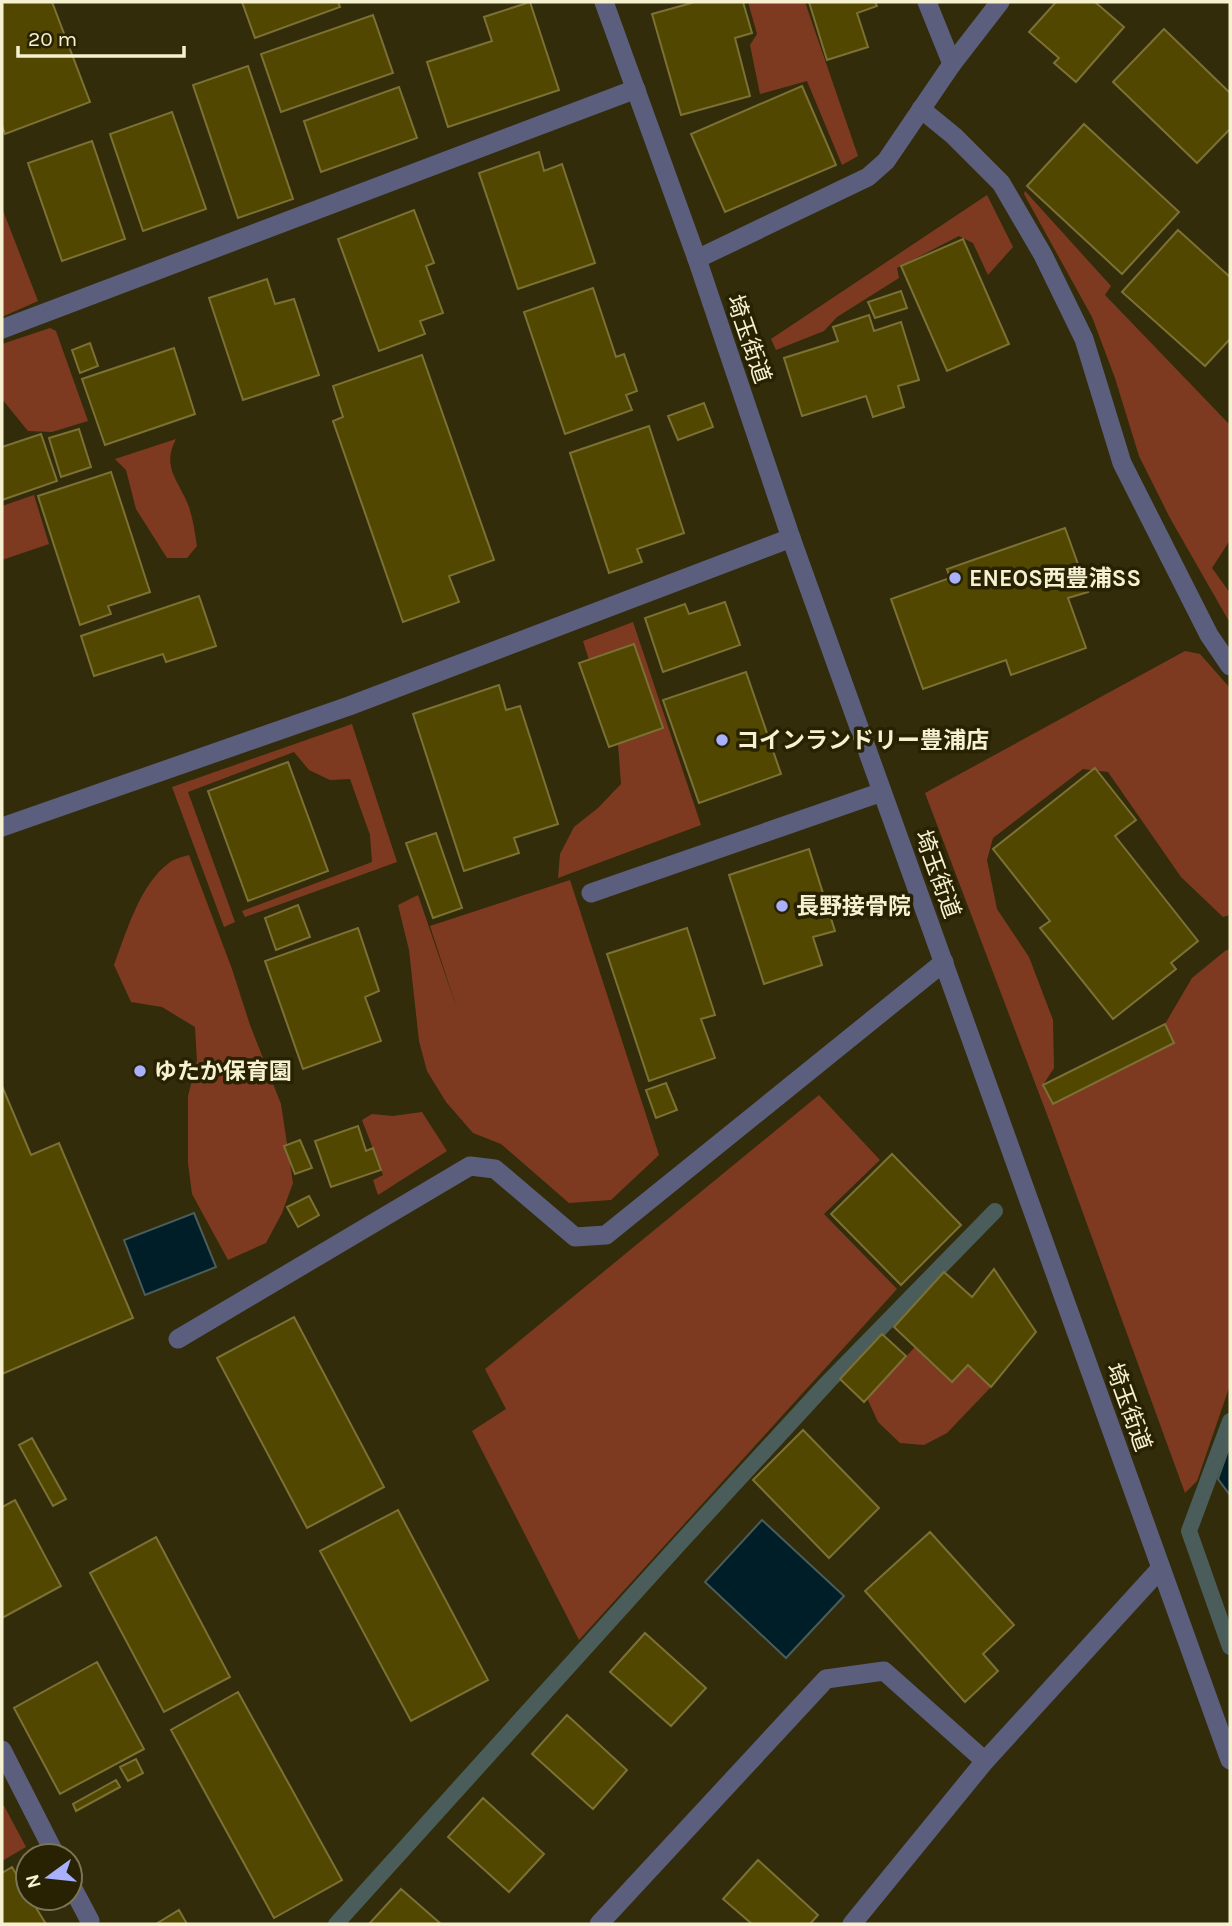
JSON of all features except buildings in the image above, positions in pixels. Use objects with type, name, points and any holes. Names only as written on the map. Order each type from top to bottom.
[{"type":"street","name":"埼玉街道","points":[[604,2],[791,538],[1230,1760]]},
{"type":"street","points":[[927,2],[952,64]]},
{"type":"street","points":[[696,260],[868,177],[886,161],[952,64],[1000,2]]},
{"type":"street","points":[[2,329],[636,89]]},
{"type":"street","points":[[921,108],[954,136],[1001,183],[1043,255],[1084,339],[1122,463],[1209,635],[1230,666]]},
{"type":"street","points":[[2,827],[349,705],[791,538]]},
{"type":"street","points":[[591,893],[882,792]]},
{"type":"street","points":[[178,1339],[470,1166],[495,1169],[575,1237],[606,1235],[944,962]]},
{"type":"street","points":[[852,1924],[985,1761],[1161,1568]]},
{"type":"street","points":[[599,1924],[826,1679],[884,1671],[985,1761]]},
{"type":"street","points":[[2,1750],[49,1842]]},
{"type":"shaded area","points":[[748,2],[805,2],[858,156],[842,165],[807,81],[760,94],[750,45],[757,34]]},
{"type":"shaded area","points":[[1025,191],[1111,286],[1105,295],[1230,425],[1230,540],[1212,568],[1230,593],[1230,623],[1170,518],[1139,456],[1115,378],[1092,317],[1024,194]]},
{"type":"shaded area","points":[[987,195],[1013,247],[988,275],[973,243],[959,236],[897,268],[899,278],[837,317],[824,331],[776,350],[771,339]]},
{"type":"shaded area","points":[[2,208],[38,301],[2,317]]},
{"type":"shaded area","points":[[50,328],[56,331],[88,421],[52,432],[28,431],[2,399],[2,344]]},
{"type":"shaded area","points":[[176,439],[170,458],[171,466],[189,507],[197,546],[187,558],[167,558],[136,509],[126,470],[115,459]]},
{"type":"shaded area","points":[[34,495],[49,544],[2,560],[2,506]]},
{"type":"shaded area","points":[[633,622],[701,825],[558,878],[560,854],[574,827],[598,808],[621,784],[618,744],[663,728],[634,645],[589,660],[583,641]]},
{"type":"shaded area","points":[[1185,651],[1200,654],[1230,688],[1230,915],[1223,917],[1181,877],[1108,772],[1083,769],[993,838],[987,860],[997,909],[1029,957],[1053,1020],[1054,1068],[1043,1085],[1053,1104],[1174,1043],[1165,1024],[1192,978],[1230,949],[1230,1385],[1197,1481],[1185,1493],[1051,1125],[925,793]]},
{"type":"shaded area","points":[[352,724],[397,862],[245,917],[242,911],[372,862],[370,835],[350,779],[330,780],[309,770],[294,752],[188,792],[235,922],[224,927],[172,787]]},
{"type":"shaded area","points":[[189,855],[281,1104],[293,1183],[282,1213],[266,1243],[228,1260],[192,1194],[188,1163],[188,1096],[197,1061],[195,1027],[162,1007],[131,1002],[114,965],[135,910],[150,883],[169,863]]},
{"type":"shaded area","points":[[570,880],[659,1155],[611,1200],[569,1203],[501,1144],[473,1133],[446,1102],[427,1071],[419,1041],[409,950],[398,905],[418,895],[458,1012],[430,926]]},
{"type":"shaded area","points":[[819,1095],[880,1160],[824,1214],[897,1289],[579,1640],[472,1431],[506,1409],[485,1369]]},
{"type":"shaded area","points":[[422,1112],[447,1151],[378,1195],[373,1180],[383,1175],[362,1120],[372,1114],[393,1116]]},
{"type":"shaded area","points":[[915,1347],[951,1382],[968,1365],[991,1387],[947,1433],[924,1445],[900,1443],[878,1422],[867,1398]]},
{"type":"shaded area","points":[[2,1802],[23,1842],[14,1842],[14,1854],[2,1861]]},
{"type":"water","points":[[194,1213],[216,1267],[145,1295],[124,1240]]},
{"type":"water","points":[[1230,1445],[1230,1495],[1218,1479]]},
{"type":"water","points":[[762,1520],[844,1596],[786,1658],[705,1582]]},
{"type":"waterway","points":[[336,1924],[828,1382],[995,1211]]},
{"type":"waterway","points":[[1230,1421],[1189,1531],[1230,1647]]},
{"type":"place","name":"ENEOS西豊浦SS","points":[[955,578]]},
{"type":"place","name":"コインランドリー豊浦店","points":[[722,740]]},
{"type":"place","name":"長野接骨院","points":[[782,906]]},
{"type":"place","name":"ゆたか保育園","points":[[140,1071]]}]
